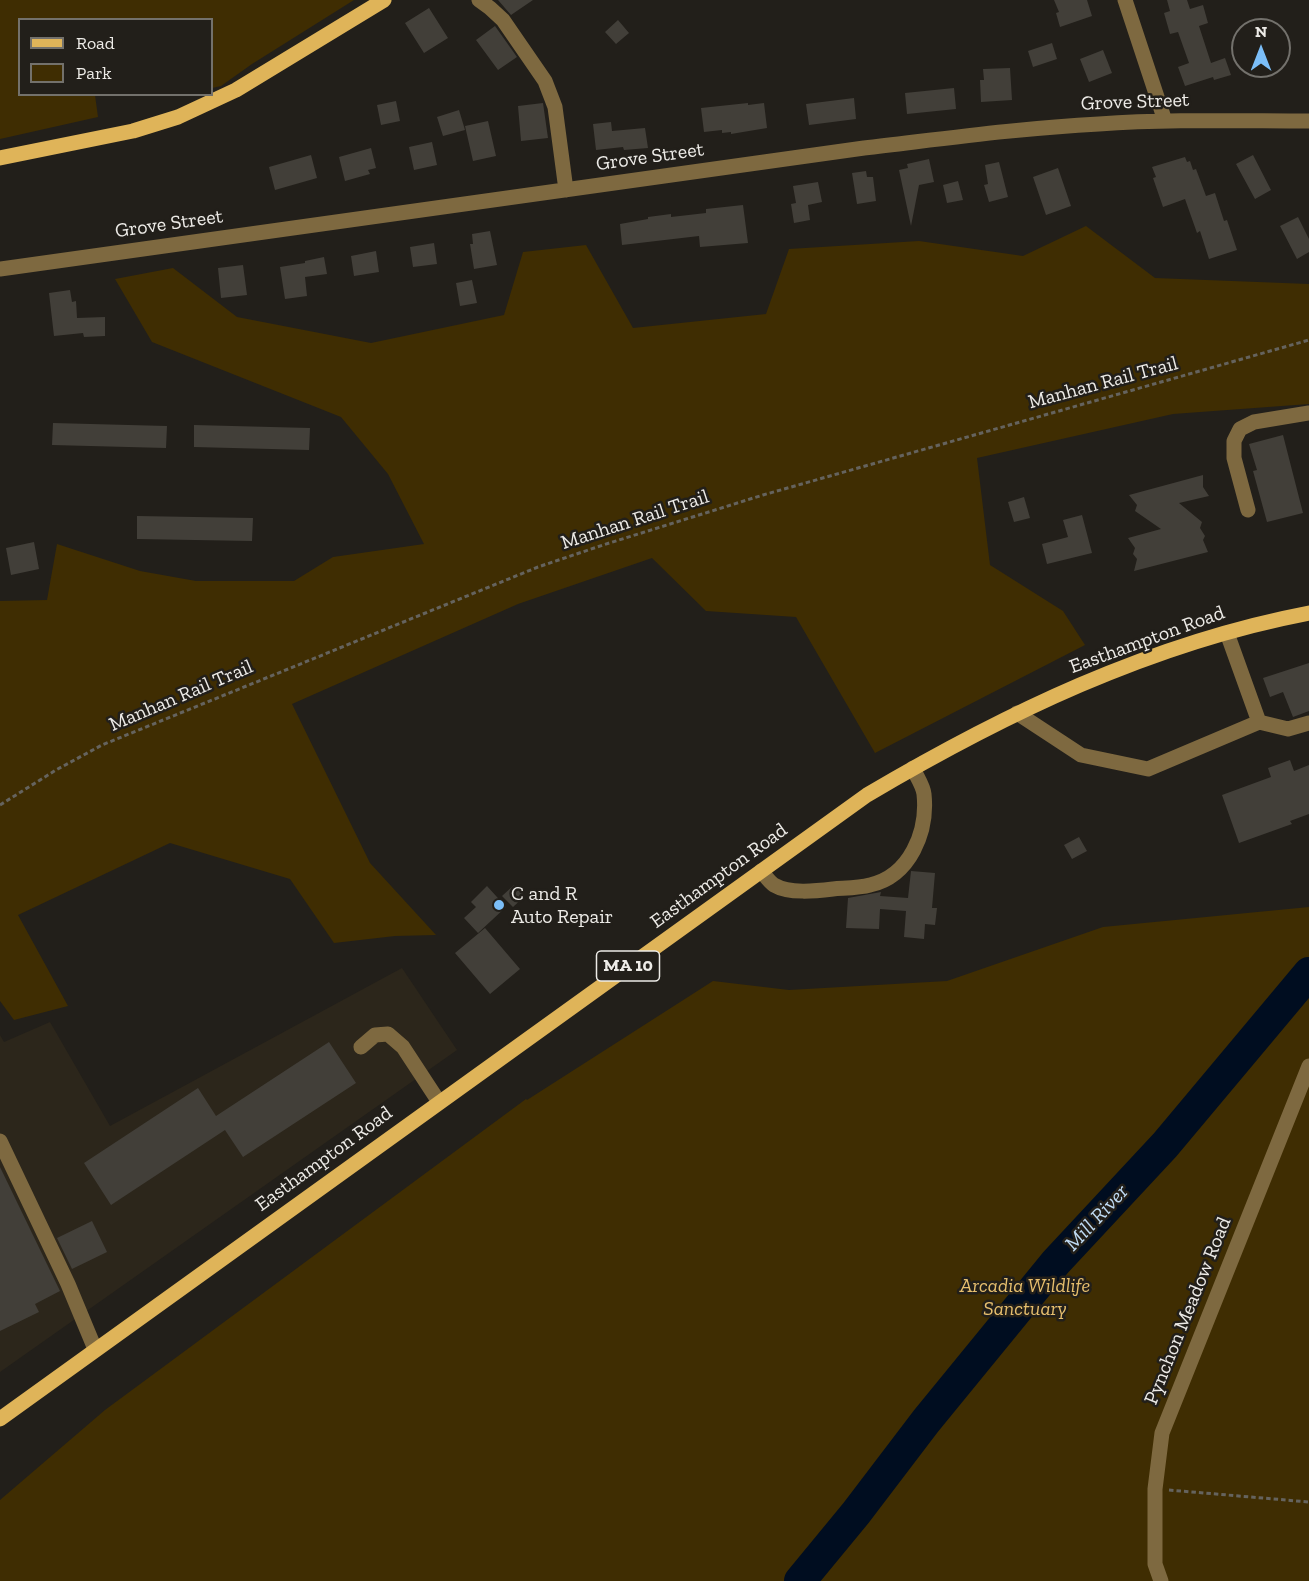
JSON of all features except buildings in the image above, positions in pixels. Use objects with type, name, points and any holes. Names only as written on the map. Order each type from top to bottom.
[{"type":"main road","points":[[0,158],[134,131],[178,117],[236,90],[384,0]]},
{"type":"main road","name":"Easthampton Road","points":[[0,1419],[867,795],[1017,713],[1125,667],[1227,633],[1309,613]]},
{"type":"street","points":[[479,0],[503,20],[545,81],[555,107],[566,190]]},
{"type":"street","points":[[1125,0],[1165,121]]},
{"type":"street","name":"Grove Street","points":[[0,269],[864,148],[980,134],[1165,121],[1309,121]]},
{"type":"street","points":[[1248,510],[1234,458],[1234,441],[1240,429],[1254,422],[1309,413]]},
{"type":"street","points":[[1227,633],[1259,722]]},
{"type":"street","points":[[1017,713],[1081,755],[1148,769],[1259,722],[1288,729],[1309,723]]},
{"type":"street","points":[[761,871],[773,884],[782,888],[800,890],[871,885],[896,874],[911,857],[918,843],[922,820],[924,792],[913,768]]},
{"type":"street","points":[[361,1047],[375,1035],[388,1034],[403,1047],[439,1102]]},
{"type":"street","name":"Pynchon Meadow Road","points":[[1161,1581],[1155,1564],[1155,1489],[1162,1433],[1309,1066]]},
{"type":"street","points":[[0,1141],[68,1284],[95,1349]]},
{"type":"path","name":"Manhan Rail Trail","points":[[0,805],[102,745],[538,567],[603,544],[763,495],[1309,340]]},
{"type":"path","points":[[1155,1489],[1309,1502]]},
{"type":"shaded area","points":[[402,968],[457,1050],[0,1372],[0,1035],[4,1042],[50,1022],[110,1126]]},
{"type":"green space","points":[[0,0],[354,0],[221,86],[213,88],[213,18],[18,18],[18,96],[95,96],[98,117],[0,139]]},
{"type":"green space","points":[[1086,226],[1155,278],[1309,284],[1309,404],[1173,414],[977,458],[990,565],[1063,611],[1085,645],[875,753],[796,617],[706,611],[652,558],[518,604],[292,704],[370,863],[436,935],[395,936],[334,943],[290,879],[170,843],[18,915],[68,1006],[14,1020],[0,1001],[0,601],[47,600],[57,544],[140,571],[196,581],[294,581],[333,557],[424,544],[388,474],[341,417],[152,342],[115,279],[173,268],[237,317],[371,343],[504,315],[523,252],[586,245],[633,328],[766,314],[789,249],[919,241],[1023,256]]},
{"type":"green space","name":"Arcadia Wildlife Sanctuary","points":[[1309,907],[1309,1581],[0,1581],[0,1500],[105,1410],[526,1099],[713,981],[789,990],[947,981],[1103,927]]},
{"type":"waterway","name":"Mill River","points":[[800,1581],[856,1513],[926,1421],[1056,1262],[1165,1145],[1309,973]]},
{"type":"place","name":"C and R Auto Repair","points":[[499,905]]}]
